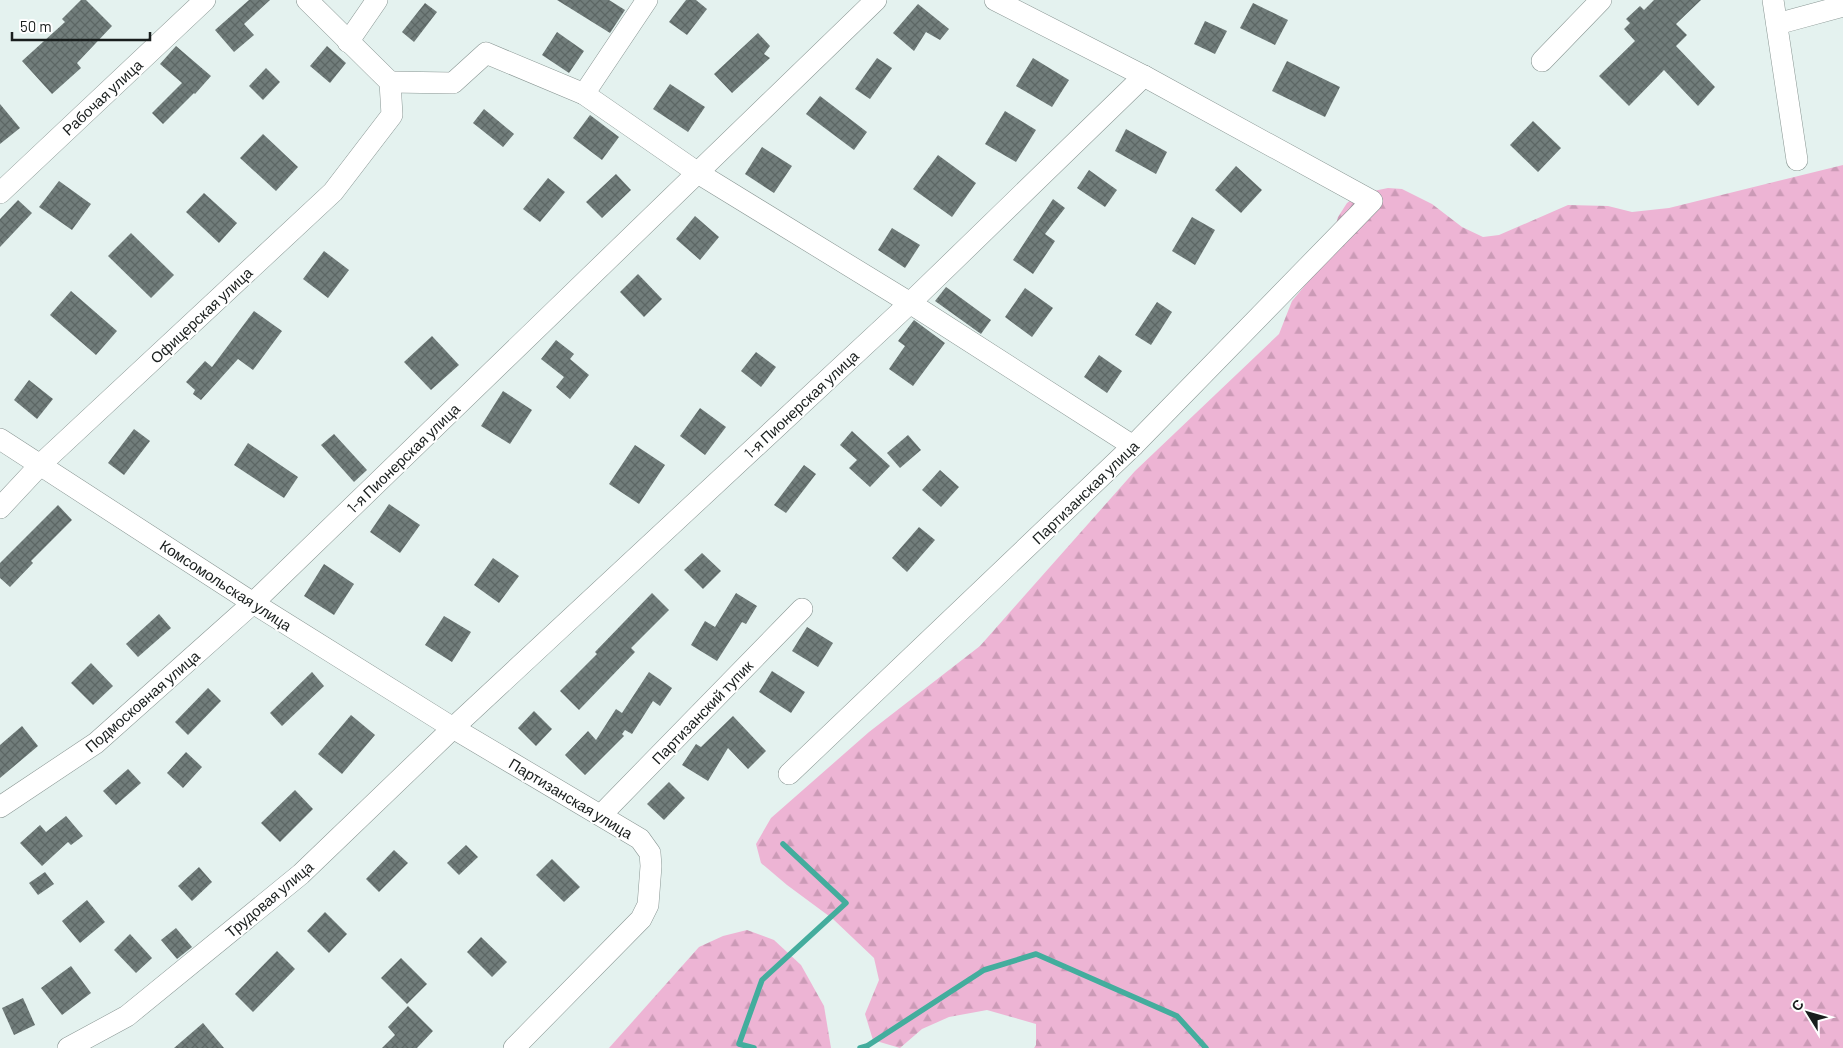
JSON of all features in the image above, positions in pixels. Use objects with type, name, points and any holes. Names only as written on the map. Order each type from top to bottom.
[{"type":"street","name":"Рабочая улица","points":[[0,193],[205,0]]},
{"type":"street","points":[[307,0],[390,82],[453,83],[486,53],[584,94],[698,172],[910,303],[1133,446]]},
{"type":"street","points":[[348,42],[377,0]]},
{"type":"street","points":[[584,94],[646,0]]},
{"type":"street","name":"1-я Пионерская улица","points":[[253,603],[876,0]]},
{"type":"street","points":[[995,0],[1144,76]]},
{"type":"street","points":[[1542,61],[1601,0]]},
{"type":"street","points":[[1773,0],[1797,160]]},
{"type":"street","points":[[1776,24],[1843,6]]},
{"type":"street","name":"1-я Пионерская улица","points":[[453,728],[910,303],[1144,76]]},
{"type":"street","name":"Партизанская улица","points":[[789,774],[1133,446],[1372,201],[1144,76]]},
{"type":"street","name":"Офицерская улица","points":[[0,508],[41,464],[333,192],[392,115],[390,82]]},
{"type":"street","name":"Комсомольская улица","points":[[0,439],[253,603],[453,728]]},
{"type":"street","name":"Подмосковная улица","points":[[0,807],[96,743],[253,603]]},
{"type":"street","name":"Партизанский тупик","points":[[601,815],[802,609]]},
{"type":"street","name":"Партизанская улица","points":[[453,728],[640,839],[650,853],[648,905],[641,919],[514,1048]]},
{"type":"street","name":"Трудовая улица","points":[[68,1048],[127,1016],[293,880],[453,728]]},
{"type":"green space","points":[[1843,165],[1843,1048],[1034,1048],[1036,1045],[1036,1024],[987,1010],[949,1017],[922,1029],[900,1048],[873,1040],[865,1014],[879,980],[874,958],[833,919],[761,863],[756,844],[771,818],[869,732],[980,646],[1135,471],[1279,334],[1292,301],[1317,271],[1331,242],[1338,217],[1347,203],[1359,194],[1388,188],[1402,189],[1432,204],[1462,227],[1483,237],[1499,235],[1568,205],[1608,206],[1632,212],[1669,208]]},
{"type":"green space","points":[[747,930],[774,940],[801,965],[824,1006],[831,1048],[609,1048],[699,947],[723,936]]},
{"type":"building","points":[[81,0],[86,0],[112,26],[77,63],[81,68],[52,94],[22,61],[65,22],[62,19]]},
{"type":"building","points":[[249,0],[270,0],[244,24],[254,35],[234,52],[215,30]]},
{"type":"building","points":[[557,0],[609,0],[625,10],[610,33]]},
{"type":"building","points":[[686,0],[696,0],[707,9],[687,35],[669,22]]},
{"type":"building","points":[[1654,0],[1701,0],[1676,24],[1687,35],[1676,46],[1715,87],[1698,106],[1664,70],[1629,106],[1599,76],[1635,41],[1624,29],[1630,23],[1626,19],[1640,6],[1644,10]]},
{"type":"building","points":[[425,3],[437,12],[414,42],[402,32]]},
{"type":"building","points":[[1253,3],[1288,20],[1275,45],[1240,28]]},
{"type":"building","points":[[918,4],[949,29],[940,40],[926,32],[914,51],[893,33]]},
{"type":"building","points":[[1205,21],[1227,31],[1215,54],[1194,44]]},
{"type":"building","points":[[557,32],[584,51],[569,73],[542,55]]},
{"type":"building","points":[[758,33],[770,46],[764,54],[770,58],[732,93],[714,74]]},
{"type":"building","points":[[176,46],[211,76],[163,124],[152,113],[182,83],[160,64]]},
{"type":"building","points":[[327,46],[346,63],[330,83],[310,66]]},
{"type":"building","points":[[877,58],[892,68],[870,99],[855,89]]},
{"type":"building","points":[[1033,58],[1069,80],[1052,107],[1016,86]]},
{"type":"building","points":[[1287,61],[1340,87],[1325,117],[1272,91]]},
{"type":"building","points":[[266,68],[280,82],[263,100],[249,86]]},
{"type":"building","points":[[670,84],[705,107],[688,132],[653,109]]},
{"type":"building","points":[[820,96],[867,132],[854,150],[806,114]]},
{"type":"building","points":[[0,104],[20,128],[0,144]]},
{"type":"building","points":[[484,109],[514,134],[503,147],[473,123]]},
{"type":"building","points":[[1005,111],[1036,130],[1016,162],[985,144]]},
{"type":"building","points":[[590,115],[619,137],[602,160],[573,138]]},
{"type":"building","points":[[1533,121],[1561,148],[1538,172],[1510,145]]},
{"type":"building","points":[[1126,129],[1167,152],[1156,174],[1115,151]]},
{"type":"building","points":[[263,134],[298,167],[276,191],[240,158]]},
{"type":"building","points":[[762,147],[792,166],[774,193],[745,174]]},
{"type":"building","points":[[938,155],[976,183],[952,217],[913,189]]},
{"type":"building","points":[[1236,166],[1262,190],[1241,213],[1215,190]]},
{"type":"building","points":[[1089,170],[1117,190],[1105,207],[1077,188]]},
{"type":"building","points":[[616,174],[631,190],[602,218],[586,202]]},
{"type":"building","points":[[548,178],[565,192],[540,222],[523,209]]},
{"type":"building","points":[[59,181],[91,204],[72,230],[39,207]]},
{"type":"building","points":[[204,193],[237,223],[219,243],[186,212]]},
{"type":"building","points":[[1053,199],[1065,208],[1045,234],[1055,241],[1033,274],[1013,260]]},
{"type":"building","points":[[18,200],[32,213],[0,247],[0,219]]},
{"type":"building","points":[[695,216],[719,237],[700,260],[676,239]]},
{"type":"building","points":[[1192,217],[1215,230],[1195,265],[1172,251]]},
{"type":"building","points":[[892,228],[920,245],[905,268],[878,250]]},
{"type":"building","points":[[131,233],[174,275],[151,298],[108,256]]},
{"type":"building","points":[[324,251],[349,270],[328,298],[303,279]]},
{"type":"building","points":[[638,274],[662,299],[644,317],[620,292]]},
{"type":"building","points":[[946,287],[991,320],[981,334],[935,301]]},
{"type":"building","points":[[1025,288],[1053,308],[1032,337],[1005,317]]},
{"type":"building","points":[[71,291],[117,331],[96,355],[50,315]]},
{"type":"building","points":[[1157,302],[1172,312],[1151,345],[1135,335]]},
{"type":"building","points":[[254,311],[282,331],[253,370],[238,359],[201,400],[193,394],[195,390],[186,382],[205,361],[212,367]]},
{"type":"building","points":[[914,320],[945,343],[913,386],[889,369],[905,346],[898,341]]},
{"type":"building","points":[[432,336],[459,365],[431,390],[404,362]]},
{"type":"building","points":[[556,340],[574,354],[570,359],[589,375],[570,399],[556,387],[564,377],[541,359]]},
{"type":"building","points":[[756,352],[776,367],[761,387],[741,371]]},
{"type":"building","points":[[1099,355],[1122,371],[1107,393],[1084,377]]},
{"type":"building","points":[[29,380],[53,399],[37,419],[14,400]]},
{"type":"building","points":[[503,391],[532,410],[510,444],[481,426]]},
{"type":"building","points":[[700,408],[726,427],[705,455],[680,436]]},
{"type":"building","points":[[134,429],[150,441],[124,475],[108,463]]},
{"type":"building","points":[[852,431],[890,466],[870,487],[849,468],[857,460],[840,445]]},
{"type":"building","points":[[334,434],[367,470],[354,482],[321,445]]},
{"type":"building","points":[[908,435],[921,450],[900,468],[887,453]]},
{"type":"building","points":[[248,443],[298,477],[284,498],[234,465]]},
{"type":"building","points":[[635,445],[665,465],[639,504],[609,484]]},
{"type":"building","points":[[804,465],[816,474],[786,513],[774,505]]},
{"type":"building","points":[[940,470],[959,487],[941,507],[922,490]]},
{"type":"building","points":[[389,504],[420,525],[400,553],[370,532]]},
{"type":"building","points":[[58,505],[72,520],[31,561],[33,563],[10,587],[0,578],[0,563]]},
{"type":"building","points":[[919,527],[935,540],[907,572],[892,558]]},
{"type":"building","points":[[702,553],[721,571],[703,589],[684,570]]},
{"type":"building","points":[[493,558],[519,576],[499,603],[474,585]]},
{"type":"building","points":[[324,564],[354,584],[334,615],[304,596]]},
{"type":"building","points":[[652,593],[669,610],[631,648],[635,652],[579,710],[560,691],[597,654],[595,652]]},
{"type":"building","points":[[736,593],[757,606],[746,624],[742,622],[717,661],[691,645],[705,621],[715,627]]},
{"type":"building","points":[[159,614],[171,628],[138,657],[126,644]]},
{"type":"building","points":[[444,616],[471,632],[452,662],[425,645]]},
{"type":"building","points":[[807,627],[833,643],[818,667],[792,651]]},
{"type":"building","points":[[91,663],[113,686],[93,705],[71,683]]},
{"type":"building","points":[[772,671],[805,692],[791,713],[759,692]]},
{"type":"building","points":[[312,672],[324,686],[282,726],[270,713]]},
{"type":"building","points":[[649,672],[672,688],[660,706],[653,701],[632,734],[625,730],[622,734],[624,736],[585,775],[565,755],[588,731],[596,740],[616,709],[622,713]]},
{"type":"building","points":[[208,688],[221,701],[188,735],[175,722]]},
{"type":"building","points":[[534,711],[552,729],[536,746],[518,728]]},
{"type":"building","points":[[351,715],[375,735],[342,774],[318,754]]},
{"type":"building","points":[[733,716],[766,751],[748,769],[728,748],[708,781],[682,765],[696,744],[701,747]]},
{"type":"building","points":[[22,726],[38,746],[0,778],[0,745]]},
{"type":"building","points":[[186,752],[202,767],[183,788],[167,773]]},
{"type":"building","points":[[128,769],[141,783],[116,805],[103,791]]},
{"type":"building","points":[[669,782],[685,798],[664,820],[647,804]]},
{"type":"building","points":[[295,790],[313,809],[280,842],[261,823]]},
{"type":"building","points":[[66,816],[83,836],[71,845],[68,842],[42,866],[20,843],[40,825],[46,832]]},
{"type":"building","points":[[466,845],[478,857],[459,875],[447,863]]},
{"type":"building","points":[[394,850],[408,863],[379,892],[366,879]]},
{"type":"building","points":[[552,859],[580,887],[564,902],[536,875]]},
{"type":"building","points":[[199,867],[212,882],[192,901],[178,886]]},
{"type":"building","points":[[45,872],[54,884],[38,895],[29,883]]},
{"type":"building","points":[[87,900],[105,922],[80,943],[62,921]]},
{"type":"building","points":[[325,912],[347,934],[329,953],[307,931]]},
{"type":"building","points":[[176,928],[192,947],[177,959],[161,940]]},
{"type":"building","points":[[130,934],[152,958],[136,973],[114,950]]},
{"type":"building","points":[[481,937],[507,962],[492,977],[467,952]]},
{"type":"building","points":[[277,951],[295,969],[253,1012],[235,994]]},
{"type":"building","points":[[401,958],[427,984],[407,1004],[381,978]]},
{"type":"building","points":[[71,966],[91,993],[62,1015],[41,988]]},
{"type":"building","points":[[23,998],[35,1025],[14,1035],[2,1008]]},
{"type":"building","points":[[408,1006],[433,1031],[417,1048],[382,1048],[395,1035],[388,1027]]},
{"type":"building","points":[[203,1023],[224,1048],[174,1048]]},
{"type":"waterway","points":[[754,1048],[739,1044],[762,980],[846,903],[783,844]]},
{"type":"waterway","points":[[860,1048],[867,1046],[984,970],[1036,954],[1177,1016],[1206,1048]]}]
